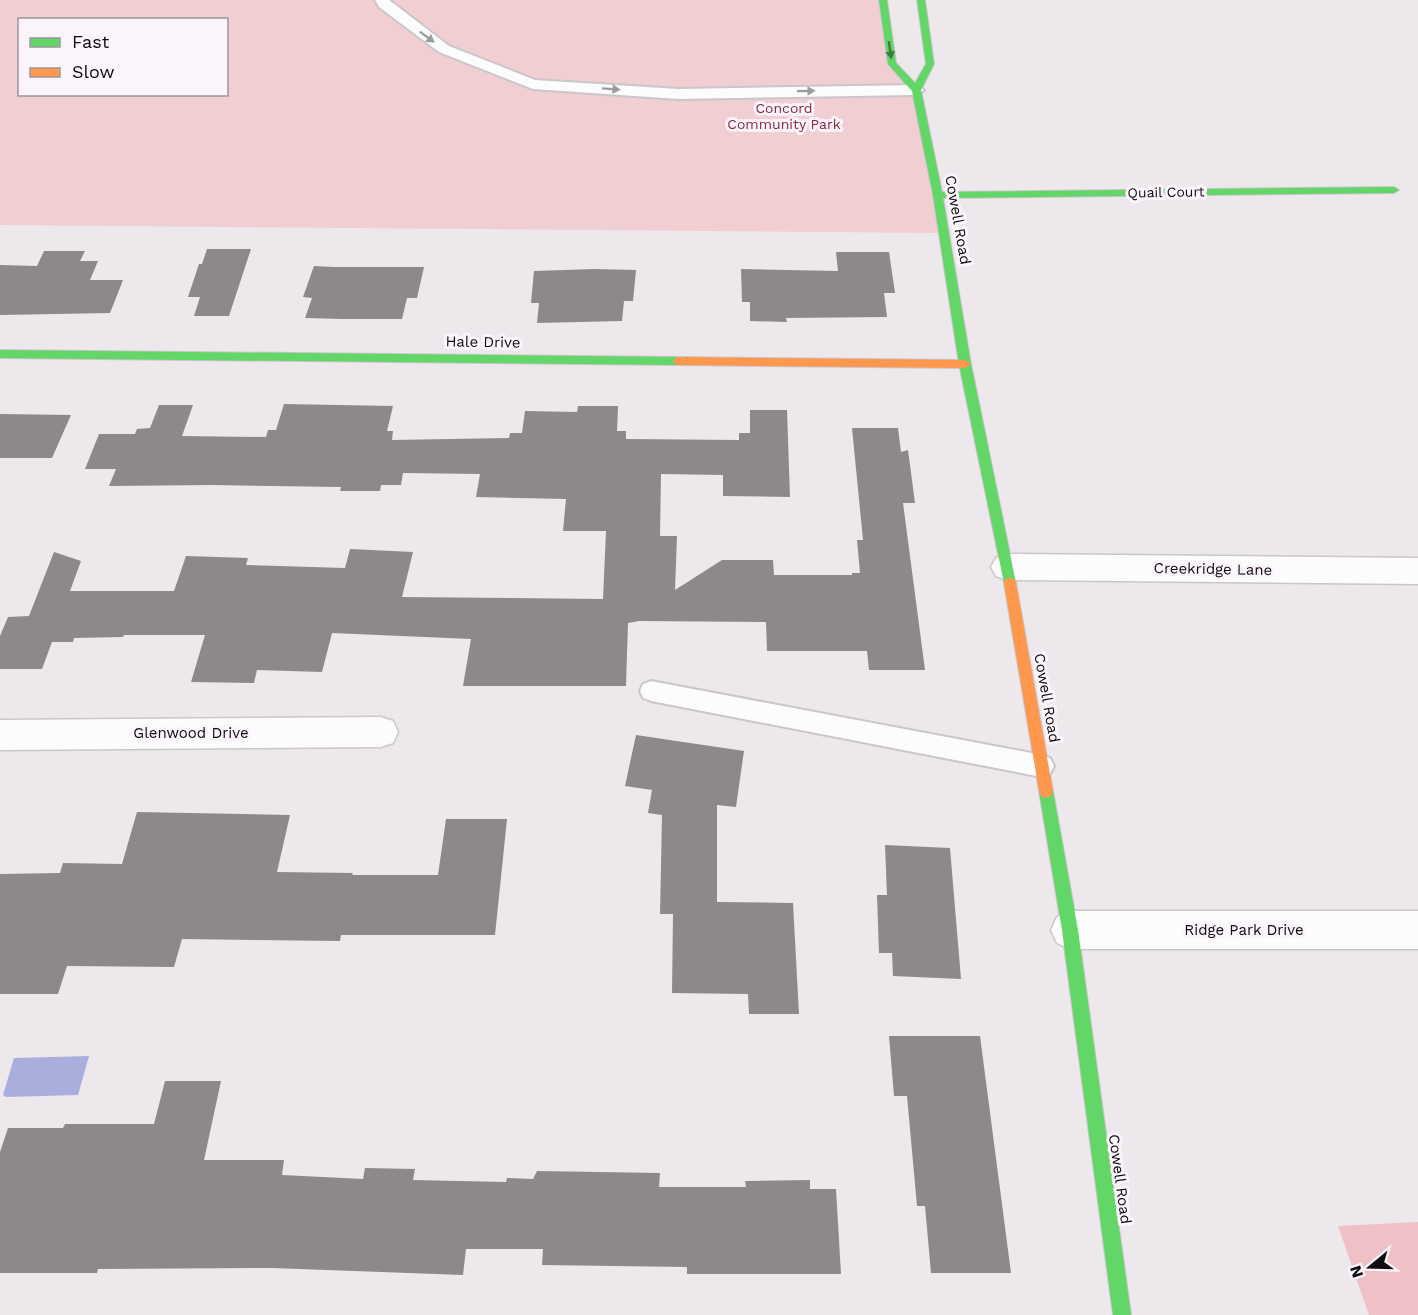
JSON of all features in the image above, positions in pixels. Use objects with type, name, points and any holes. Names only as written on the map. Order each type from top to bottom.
[{"type":"street","points":[[883,0],[892,64],[916,90],[930,64],[921,0]]},
{"type":"street","name":"Cowell Road","points":[[916,90],[938,195],[965,364],[1007,567],[1070,930],[1122,1315]]},
{"type":"street","name":"Quail Court","points":[[938,195],[1394,190]]},
{"type":"street","name":"Hale Drive","points":[[0,354],[965,364]]},
{"type":"street","name":"Creekridge Lane","points":[[1007,567],[1418,571]]},
{"type":"street","name":"Glenwood Drive","points":[[0,735],[381,732]]},
{"type":"street","name":"Ridge Park Drive","points":[[1070,930],[1418,930]]},
{"type":"lane","points":[[382,0],[384,4],[444,50],[532,84],[678,94],[916,90]]},
{"type":"lane","points":[[651,692],[1042,766]]},
{"type":"green space","name":"Concord Community Park","points":[[0,0],[883,0],[892,64],[916,90],[944,233],[0,225]]},
{"type":"shaded area","points":[[1418,1222],[1418,1315],[1369,1315],[1338,1226]]},
{"type":"water","points":[[89,1056],[78,1095],[6,1097],[3,1095],[14,1058]]},
{"type":"building","points":[[207,249],[251,249],[229,316],[194,316],[200,297],[188,297],[199,264],[202,264]]},
{"type":"building","points":[[44,251],[85,251],[80,261],[98,261],[90,280],[123,280],[110,313],[0,315],[0,265],[37,266]]},
{"type":"building","points":[[836,252],[889,252],[895,293],[884,293],[887,317],[786,318],[787,322],[750,321],[750,302],[742,302],[741,269],[838,271]]},
{"type":"building","points":[[314,266],[424,267],[417,298],[407,298],[402,319],[305,318],[312,298],[303,297]]},
{"type":"building","points":[[636,270],[633,301],[624,301],[622,321],[537,323],[539,303],[531,303],[534,271]]},
{"type":"building","points":[[284,404],[393,406],[387,431],[393,431],[392,440],[509,438],[510,433],[522,433],[525,411],[577,412],[578,406],[618,406],[617,431],[626,431],[626,439],[739,440],[739,433],[750,433],[750,410],[787,410],[790,497],[723,496],[723,475],[661,474],[660,536],[677,536],[675,590],[722,560],[773,560],[774,575],[852,575],[852,573],[860,573],[857,540],[863,540],[852,428],[898,428],[901,452],[908,450],[915,503],[903,503],[925,670],[869,670],[867,651],[767,651],[766,622],[639,621],[628,623],[626,686],[463,686],[471,639],[332,633],[322,672],[257,670],[254,683],[191,682],[205,635],[124,635],[123,637],[74,638],[73,642],[52,642],[42,669],[0,669],[0,636],[8,617],[29,616],[54,552],[81,561],[70,591],[174,591],[186,556],[248,558],[246,565],[345,568],[350,549],[413,552],[402,597],[603,599],[606,531],[563,531],[566,499],[476,497],[480,474],[403,473],[401,485],[381,485],[380,491],[340,491],[341,487],[109,486],[116,469],[85,469],[99,434],[135,434],[137,429],[150,428],[159,405],[193,405],[182,436],[266,437],[268,430],[276,430]]},
{"type":"building","points":[[0,414],[71,415],[52,458],[0,458]]},
{"type":"building","points":[[636,735],[744,751],[736,807],[717,805],[717,902],[793,903],[799,1014],[749,1014],[748,994],[672,993],[673,914],[660,914],[662,815],[648,813],[652,790],[625,786]]},
{"type":"building","points":[[137,812],[290,815],[277,872],[353,873],[352,875],[438,875],[446,819],[507,819],[495,935],[341,935],[340,941],[182,939],[174,967],[67,966],[58,994],[0,994],[0,874],[60,873],[63,863],[122,864]]},
{"type":"building","points":[[885,845],[950,848],[961,979],[893,976],[892,953],[879,953],[877,895],[887,895]]},
{"type":"building","points":[[889,1036],[980,1036],[1011,1273],[931,1273],[925,1206],[917,1206],[907,1096],[894,1096]]},
{"type":"building","points":[[165,1081],[221,1081],[204,1160],[284,1160],[282,1175],[363,1179],[365,1168],[415,1169],[413,1180],[506,1182],[507,1178],[533,1179],[537,1171],[660,1173],[659,1187],[746,1187],[745,1181],[810,1180],[810,1189],[836,1189],[841,1274],[687,1274],[687,1267],[542,1265],[543,1249],[466,1249],[463,1275],[272,1268],[98,1269],[97,1273],[0,1273],[0,1152],[8,1128],[63,1128],[65,1124],[154,1124]]},
{"type":"traffic: fast","points":[[883,0],[892,64],[916,90],[938,195],[965,364],[1010,583]]},
{"type":"traffic: fast","points":[[916,90],[930,64],[921,0]]},
{"type":"traffic: fast","points":[[938,195],[1394,190]]},
{"type":"traffic: fast","points":[[0,354],[678,361]]},
{"type":"traffic: fast","points":[[1046,791],[1070,930],[1122,1315]]},
{"type":"traffic: slow","points":[[678,361],[965,364]]},
{"type":"traffic: slow","points":[[1010,583],[1046,791]]}]
